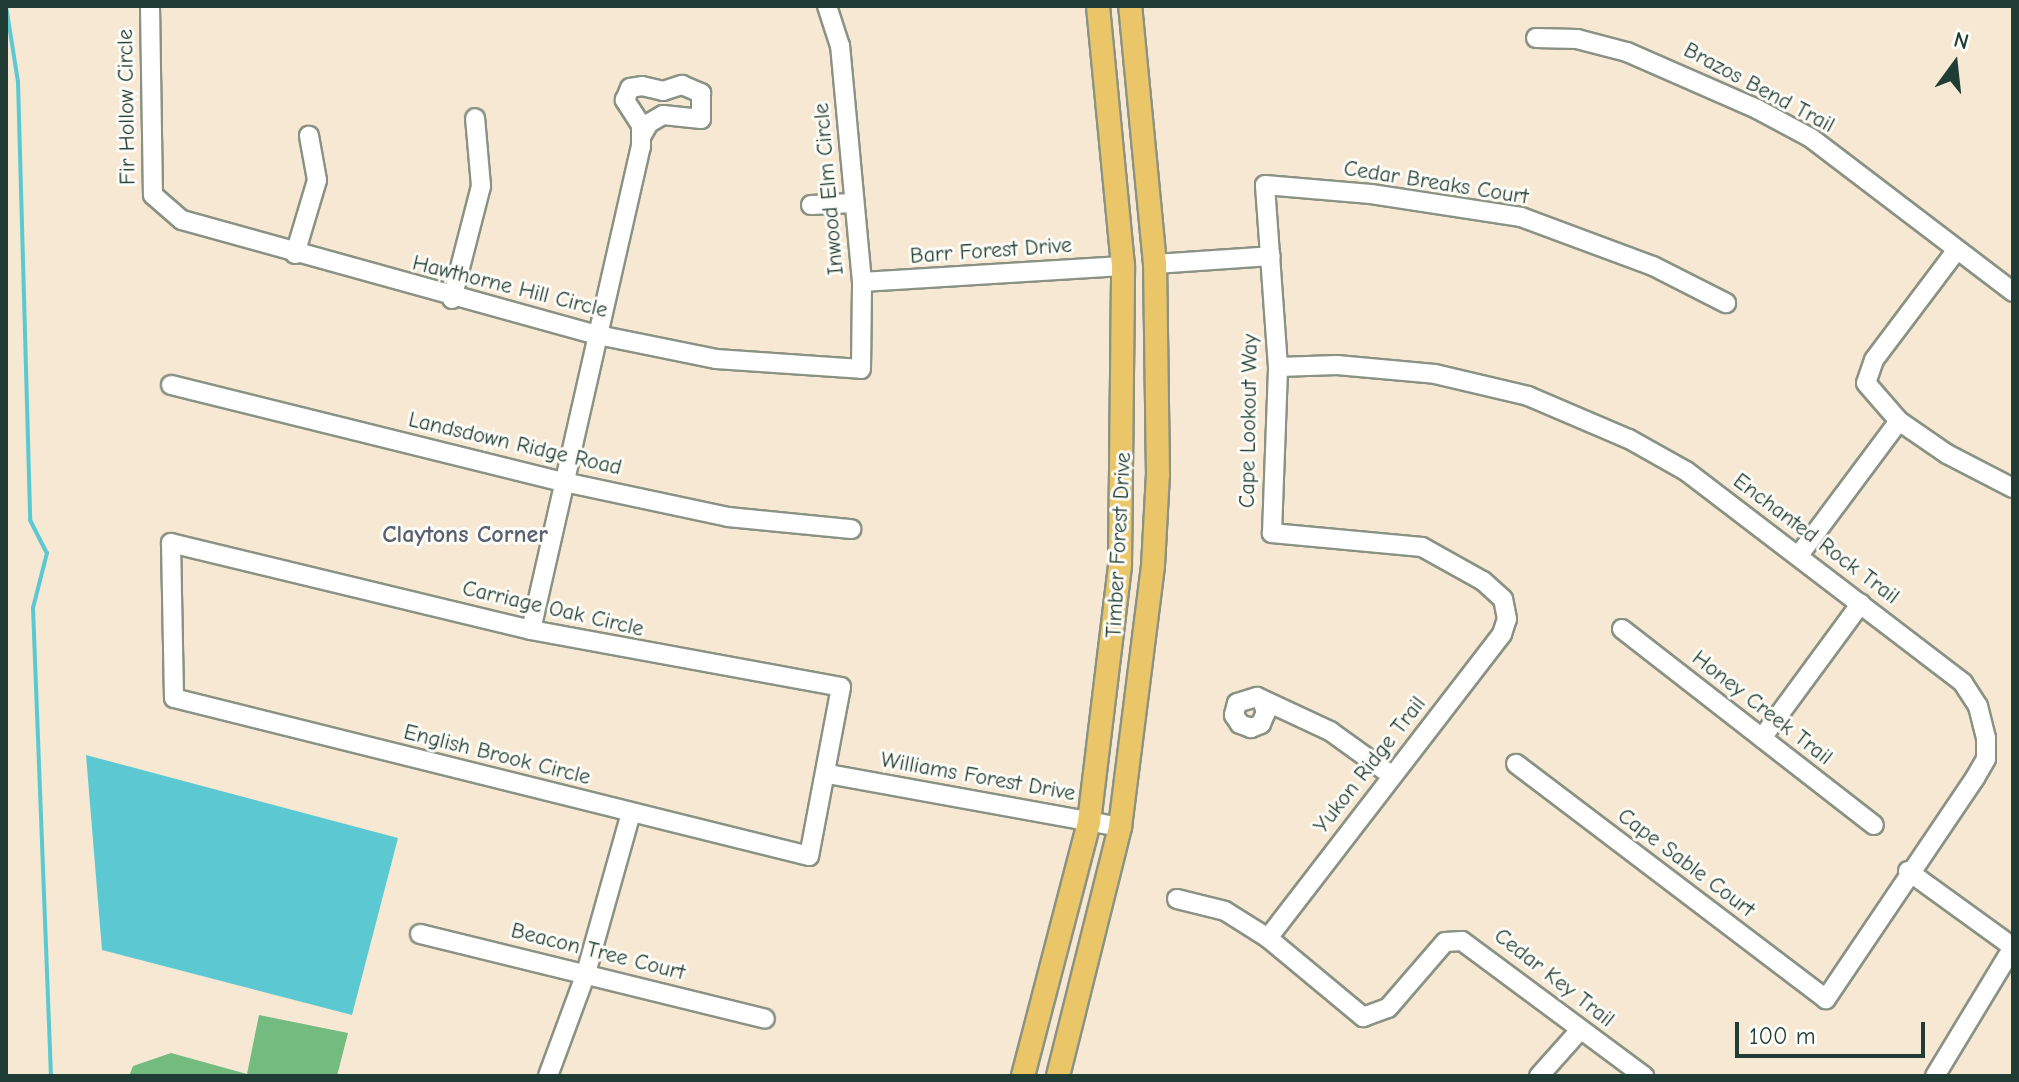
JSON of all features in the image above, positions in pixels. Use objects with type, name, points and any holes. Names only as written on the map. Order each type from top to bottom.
[{"type":"main road","name":"Timber Forest Drive","points":[[1023,1076],[1089,822],[1120,565],[1123,266],[1098,6]]},
{"type":"main road","name":"Timber Forest Drive","points":[[1058,1076],[1120,827],[1153,566],[1158,475],[1155,264],[1130,6]]},
{"type":"main road","points":[[1123,266],[1155,264]]},
{"type":"main road","points":[[1040,1020],[1072,1028]]},
{"type":"street","name":"Fir Hollow Circle","points":[[150,6],[153,195],[160,204]]},
{"type":"street","name":"Inwood Elm Circle","points":[[827,6],[840,46],[862,282],[861,369]]},
{"type":"street","name":"Brazos Bend Trail","points":[[1536,38],[1577,39],[1627,52],[1757,109],[1811,138],[2013,292]]},
{"type":"street","points":[[452,299],[481,186],[475,118]]},
{"type":"street","points":[[531,630],[642,135]]},
{"type":"street","points":[[295,254],[317,180],[309,136]]},
{"type":"street","name":"Cape Lookout Way","points":[[1265,185],[1278,367],[1272,533],[1422,547],[1483,581],[1503,599],[1507,619]]},
{"type":"street","name":"Cedar Breaks Court","points":[[1265,185],[1371,194],[1521,217],[1691,281],[1726,303]]},
{"type":"street","points":[[811,205],[853,203]]},
{"type":"street","name":"Hawthorne Hill Circle","points":[[160,204],[182,220],[295,254],[452,299],[598,335],[716,359],[861,369]]},
{"type":"street","points":[[1956,251],[1874,360],[1866,383],[1899,421],[1958,461],[2013,488]]},
{"type":"street","points":[[1155,264],[1271,256]]},
{"type":"street","name":"Barr Forest Drive","points":[[862,282],[1123,266]]},
{"type":"street","name":"Enchanted Rock Trail","points":[[1278,367],[1375,367],[1528,396],[1629,439],[1686,471],[1963,683],[1978,706],[1986,738],[1986,759],[1908,871],[1826,999]]},
{"type":"street","name":"Landsdown Ridge Road","points":[[171,385],[564,482],[728,517],[851,529]]},
{"type":"street","points":[[1799,555],[1899,421]]},
{"type":"street","name":"Carriage Oak Circle","points":[[174,698],[171,543],[531,630],[841,687],[828,774]]},
{"type":"street","points":[[1762,738],[1861,603]]},
{"type":"street","name":"Yukon Ridge Trail","points":[[1268,938],[1502,634],[1507,619]]},
{"type":"street","name":"Honey Creek Trail","points":[[1622,629],[1874,825]]},
{"type":"street","name":"English Brook Circle","points":[[174,698],[809,856],[828,774]]},
{"type":"street","points":[[1262,701],[1330,731],[1391,775]]},
{"type":"street","name":"Cape Sable Court","points":[[1516,764],[1826,999]]},
{"type":"street","name":"Williams Forest Drive","points":[[828,774],[1120,827]]},
{"type":"street","points":[[548,1076],[586,973],[631,813]]},
{"type":"street","points":[[1908,871],[2013,947],[1935,1076]]},
{"type":"street","points":[[1177,899],[1225,911],[1268,938]]},
{"type":"street","name":"Beacon Tree Court","points":[[420,934],[765,1019]]},
{"type":"street","name":"Cedar Key Trail","points":[[1268,938],[1363,1017],[1388,1008],[1445,942],[1462,941],[1478,948],[1580,1030],[1644,1076]]},
{"type":"street","points":[[1539,1076],[1580,1030]]},
{"type":"green space","points":[[259,1015],[348,1033],[337,1076],[129,1076],[133,1066],[171,1053],[247,1074]]},
{"type":"water","points":[[86,755],[398,838],[352,1015],[102,950]]},
{"type":"waterway","points":[[6,6],[18,82],[30,520],[47,553],[33,608],[51,1076]]},
{"type":"district","name":"Claytons Corner","points":[[465,535]]}]
